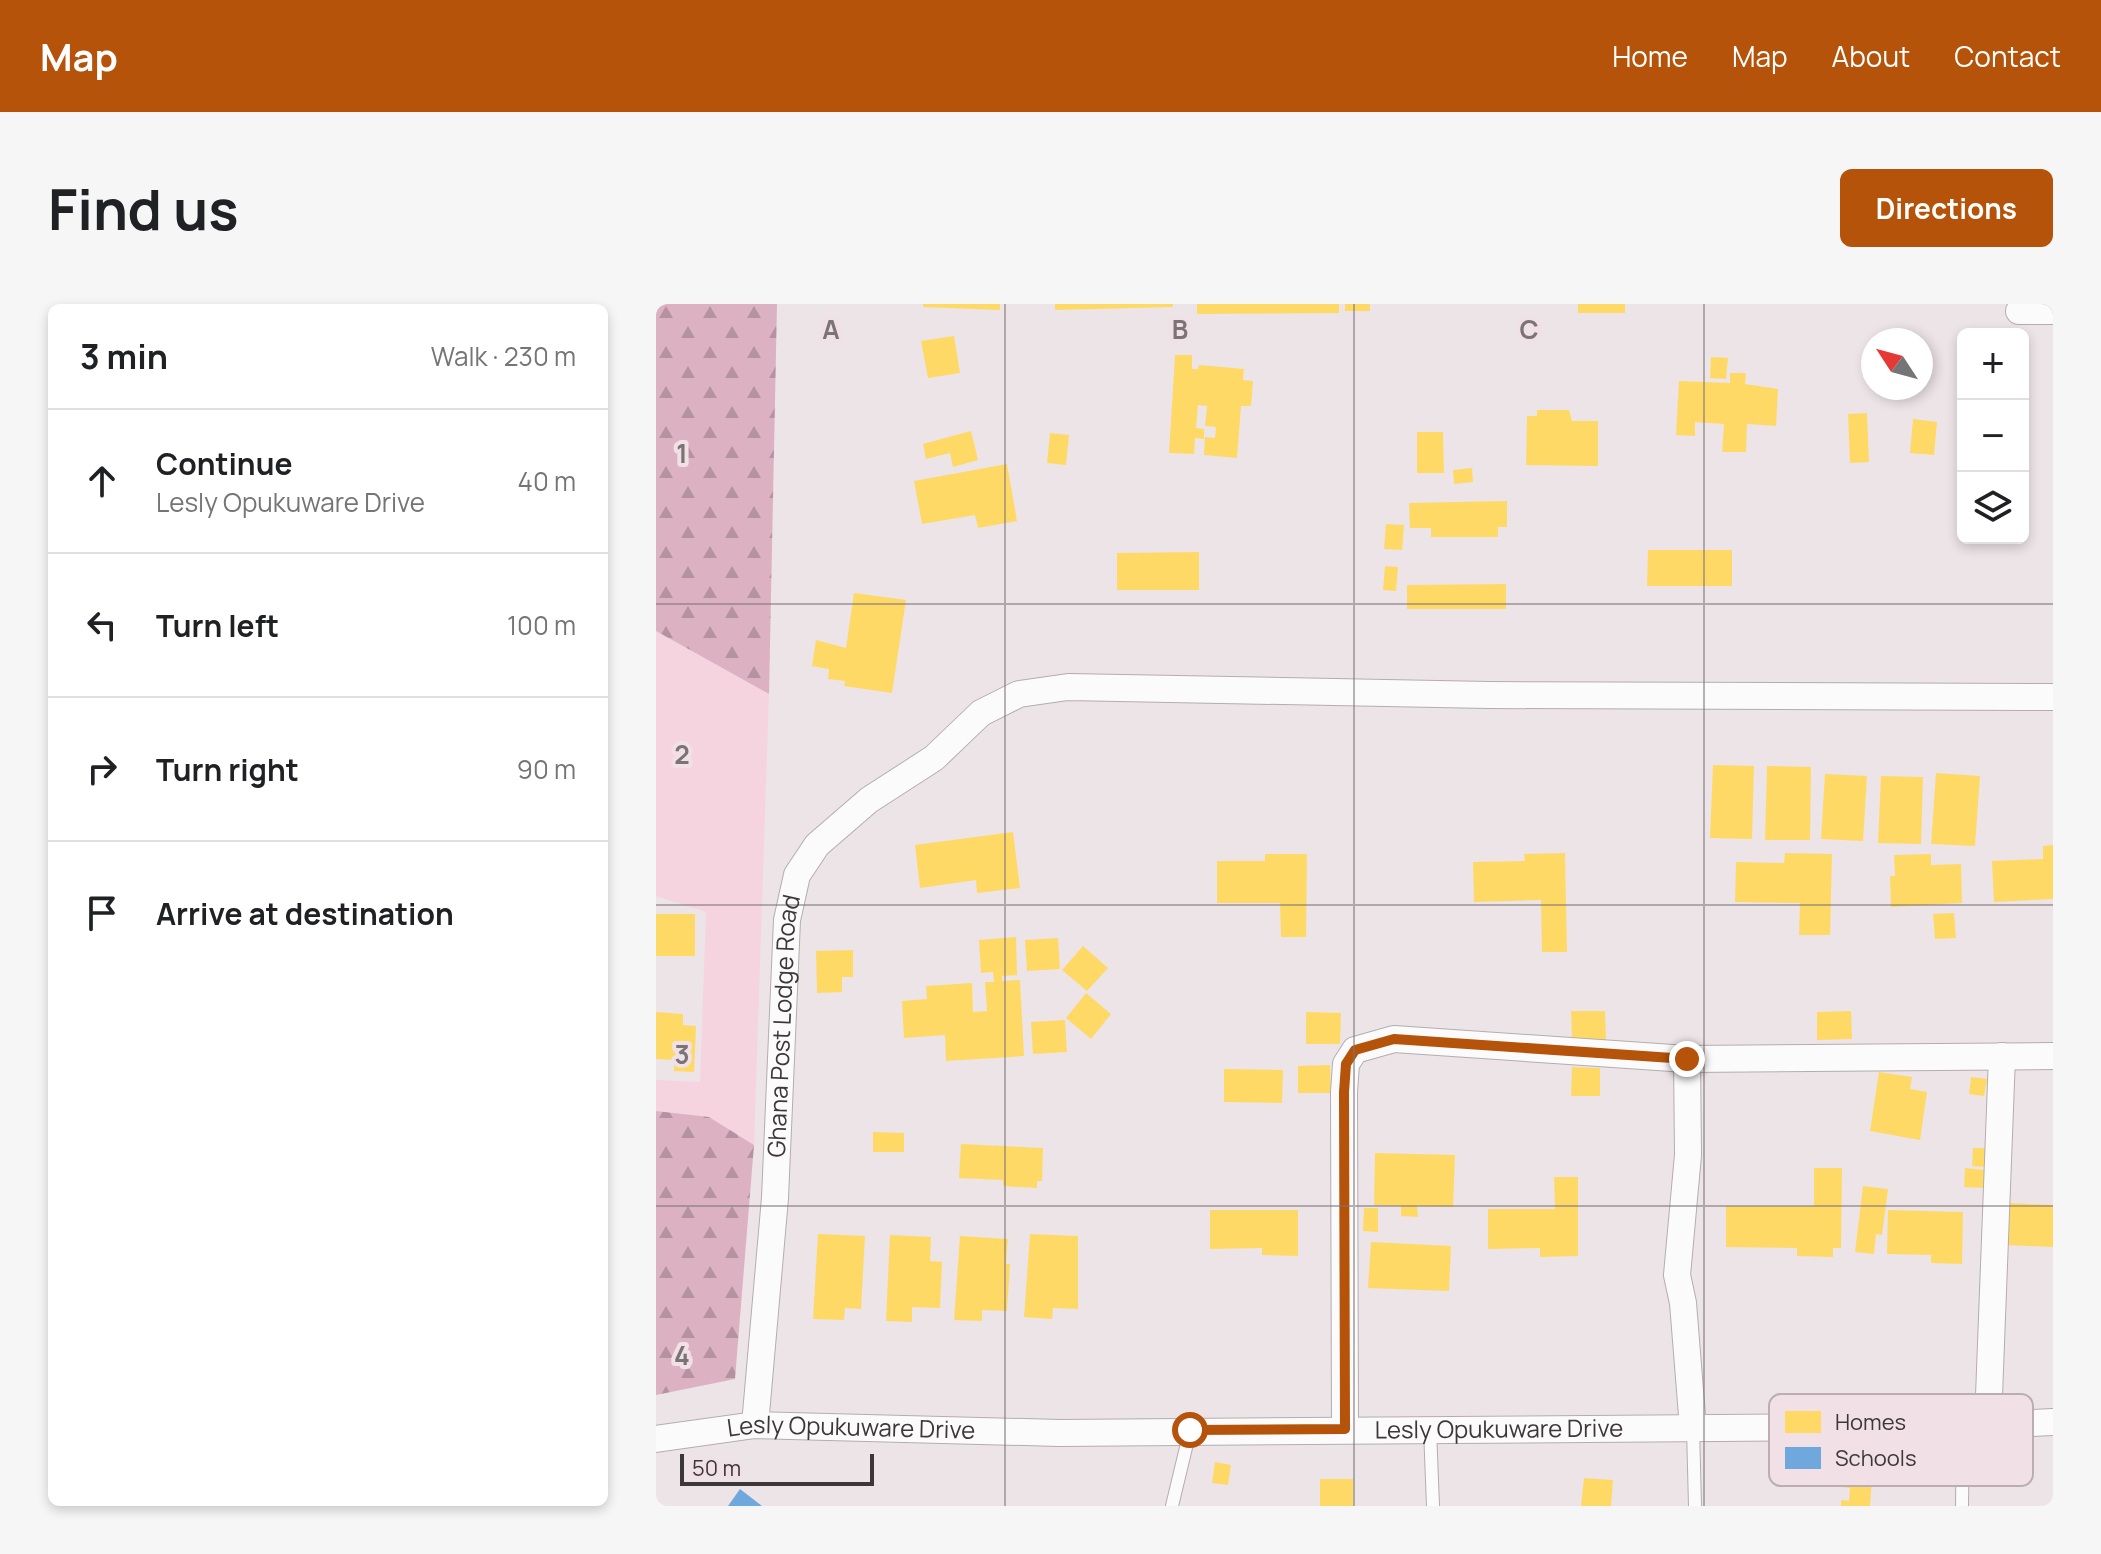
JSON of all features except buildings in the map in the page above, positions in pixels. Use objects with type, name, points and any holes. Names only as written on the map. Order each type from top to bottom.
[{"type":"street","points":[[2019,311],[2053,311]]},
{"type":"street","name":"Ghana Post Lodge Road","points":[[755,1425],[775,1198],[787,920],[797,875],[817,845],[869,800],[934,758],[981,713],[1019,694],[1068,687],[1504,695],[2053,697]]},
{"type":"street","points":[[1345,1429],[1344,1092],[1346,1064],[1355,1050],[1394,1039],[1687,1059],[2053,1056]]},
{"type":"street","points":[[1978,1394],[2002,1056]]},
{"type":"street","points":[[1687,1059],[1688,1155],[1677,1275],[1683,1303],[1693,1428]]},
{"type":"street","name":"Lesly Opukuware Drive","points":[[2033,1423],[2053,1422]]},
{"type":"street","name":"Lesly Opukuware Drive","points":[[656,1439],[755,1425],[1060,1433],[1769,1427]]},
{"type":"lane","points":[[1693,1428],[1695,1506]]},
{"type":"lane","points":[[1430,1429],[1433,1506]]},
{"type":"lane","points":[[1172,1506],[1190,1430]]},
{"type":"lane","points":[[1962,1506],[1965,1486]]},
{"type":"shaded area","points":[[656,631],[769,694],[754,1145],[709,1118],[656,1111],[656,1080],[700,1082],[706,912],[656,896]]},
{"type":"green space","points":[[656,304],[777,304],[769,694],[656,631]]},
{"type":"green space","points":[[656,1111],[709,1117],[754,1145],[735,1379],[656,1395]]},
{"type":"route","points":[[1190,1430],[1345,1429],[1344,1092],[1346,1064],[1355,1050],[1394,1039],[1687,1059]]}]
